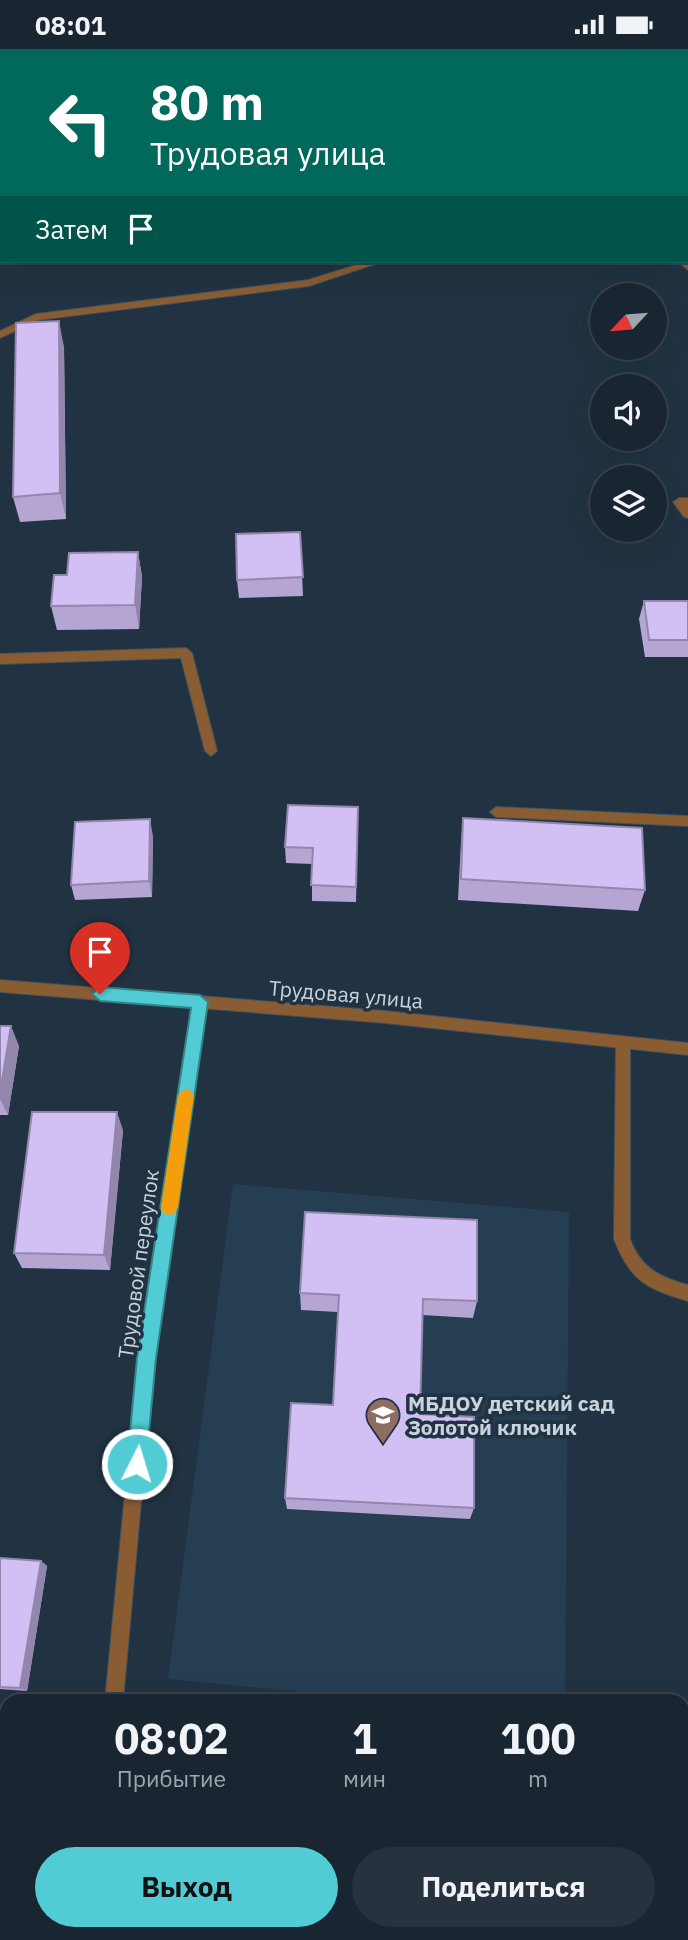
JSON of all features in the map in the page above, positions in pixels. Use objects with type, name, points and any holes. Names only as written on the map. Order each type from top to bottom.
[{"type":"street","points":[[0,335],[36,317],[309,283],[373,263]]},
{"type":"street","points":[[688,502],[678,502],[688,514]]},
{"type":"street","points":[[0,659],[186,653],[211,751]]},
{"type":"street","points":[[496,812],[688,821]]},
{"type":"street","name":"Трудовая улица","points":[[0,986],[385,1017],[688,1049]]},
{"type":"street","name":"Трудовой переулок","points":[[115,1694],[146,1358],[200,1002]]},
{"type":"street","points":[[623,1043],[622,1239],[630,1264],[656,1284],[688,1293]]},
{"type":"shaded area","name":"МБДОУ детский сад Золотой ключик","points":[[233,1184],[569,1212],[565,1694],[325,1694],[168,1679]]},
{"type":"building","points":[[59,321],[60,493],[13,497],[16,323]]},
{"type":"building","points":[[300,532],[303,577],[237,580],[236,534]]},
{"type":"building","points":[[138,552],[135,605],[51,606],[54,575],[67,575],[69,553]]},
{"type":"building","points":[[644,601],[688,601],[688,640],[649,640]]},
{"type":"building","points":[[288,805],[358,807],[356,887],[311,885],[313,848],[285,847]]},
{"type":"building","points":[[463,818],[642,828],[645,890],[461,879]]},
{"type":"building","points":[[150,819],[149,881],[71,885],[75,822]]},
{"type":"building","points":[[0,1026],[11,1026],[0,1092]]},
{"type":"building","points":[[32,1112],[117,1112],[104,1255],[14,1253]]},
{"type":"building","points":[[305,1212],[477,1220],[477,1301],[423,1299],[420,1414],[474,1417],[474,1508],[285,1498],[291,1403],[333,1405],[339,1295],[300,1293]]},
{"type":"building","points":[[0,1558],[41,1561],[20,1688],[0,1687]]},
{"type":"slow traffic","points":[[169,1207],[186,1095]]},
{"type":"place","name":"МБДОУ детский сад Золотой ключик","points":[[383,1445]]},
{"type":"route","points":[[100,994],[200,1002],[146,1358],[137,1464]]}]
